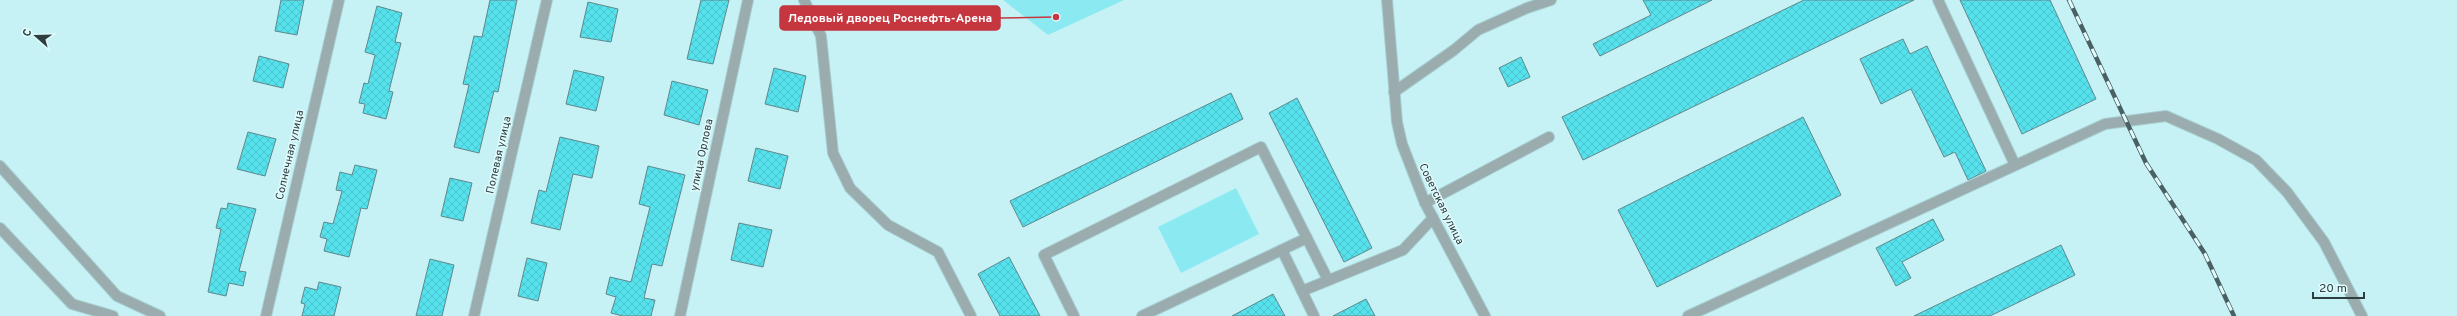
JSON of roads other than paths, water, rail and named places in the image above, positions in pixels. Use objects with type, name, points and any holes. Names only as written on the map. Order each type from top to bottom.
[{"type":"street","name":"Солнечная улица","points":[[266,316],[339,0]]},
{"type":"street","name":"Полевая улица","points":[[474,316],[547,0]]},
{"type":"street","name":"улица Орлова","points":[[680,316],[748,0]]},
{"type":"street","points":[[804,0],[821,36],[833,153],[850,188],[888,225],[938,252],[971,316]]},
{"type":"street","name":"Советская улица","points":[[1387,0],[1397,122],[1402,144],[1425,203],[1485,316]]},
{"type":"street","points":[[1394,92],[1454,50],[1478,30],[1527,8],[1551,0]]},
{"type":"street","points":[[1938,0],[2015,165]]},
{"type":"street","points":[[1688,316],[2105,124],[2166,116],[2218,139],[2256,160],[2287,192],[2324,242],[2362,316]]},
{"type":"street","points":[[1425,203],[1549,137]]},
{"type":"street","points":[[1074,316],[1044,255],[1261,147],[1328,280]]},
{"type":"street","points":[[0,166],[117,296],[160,316]]},
{"type":"street","points":[[1302,291],[1403,250],[1433,218]]},
{"type":"street","points":[[0,228],[72,304],[113,316]]},
{"type":"street","points":[[1142,316],[1307,238]]},
{"type":"street","points":[[1282,250],[1314,316]]},
{"type":"railway","points":[[2069,0],[2146,163],[2205,254],[2234,316]]},
{"type":"place","name":"Ледовый дворец Роснефть-Арена","points":[[1056,17]]}]
